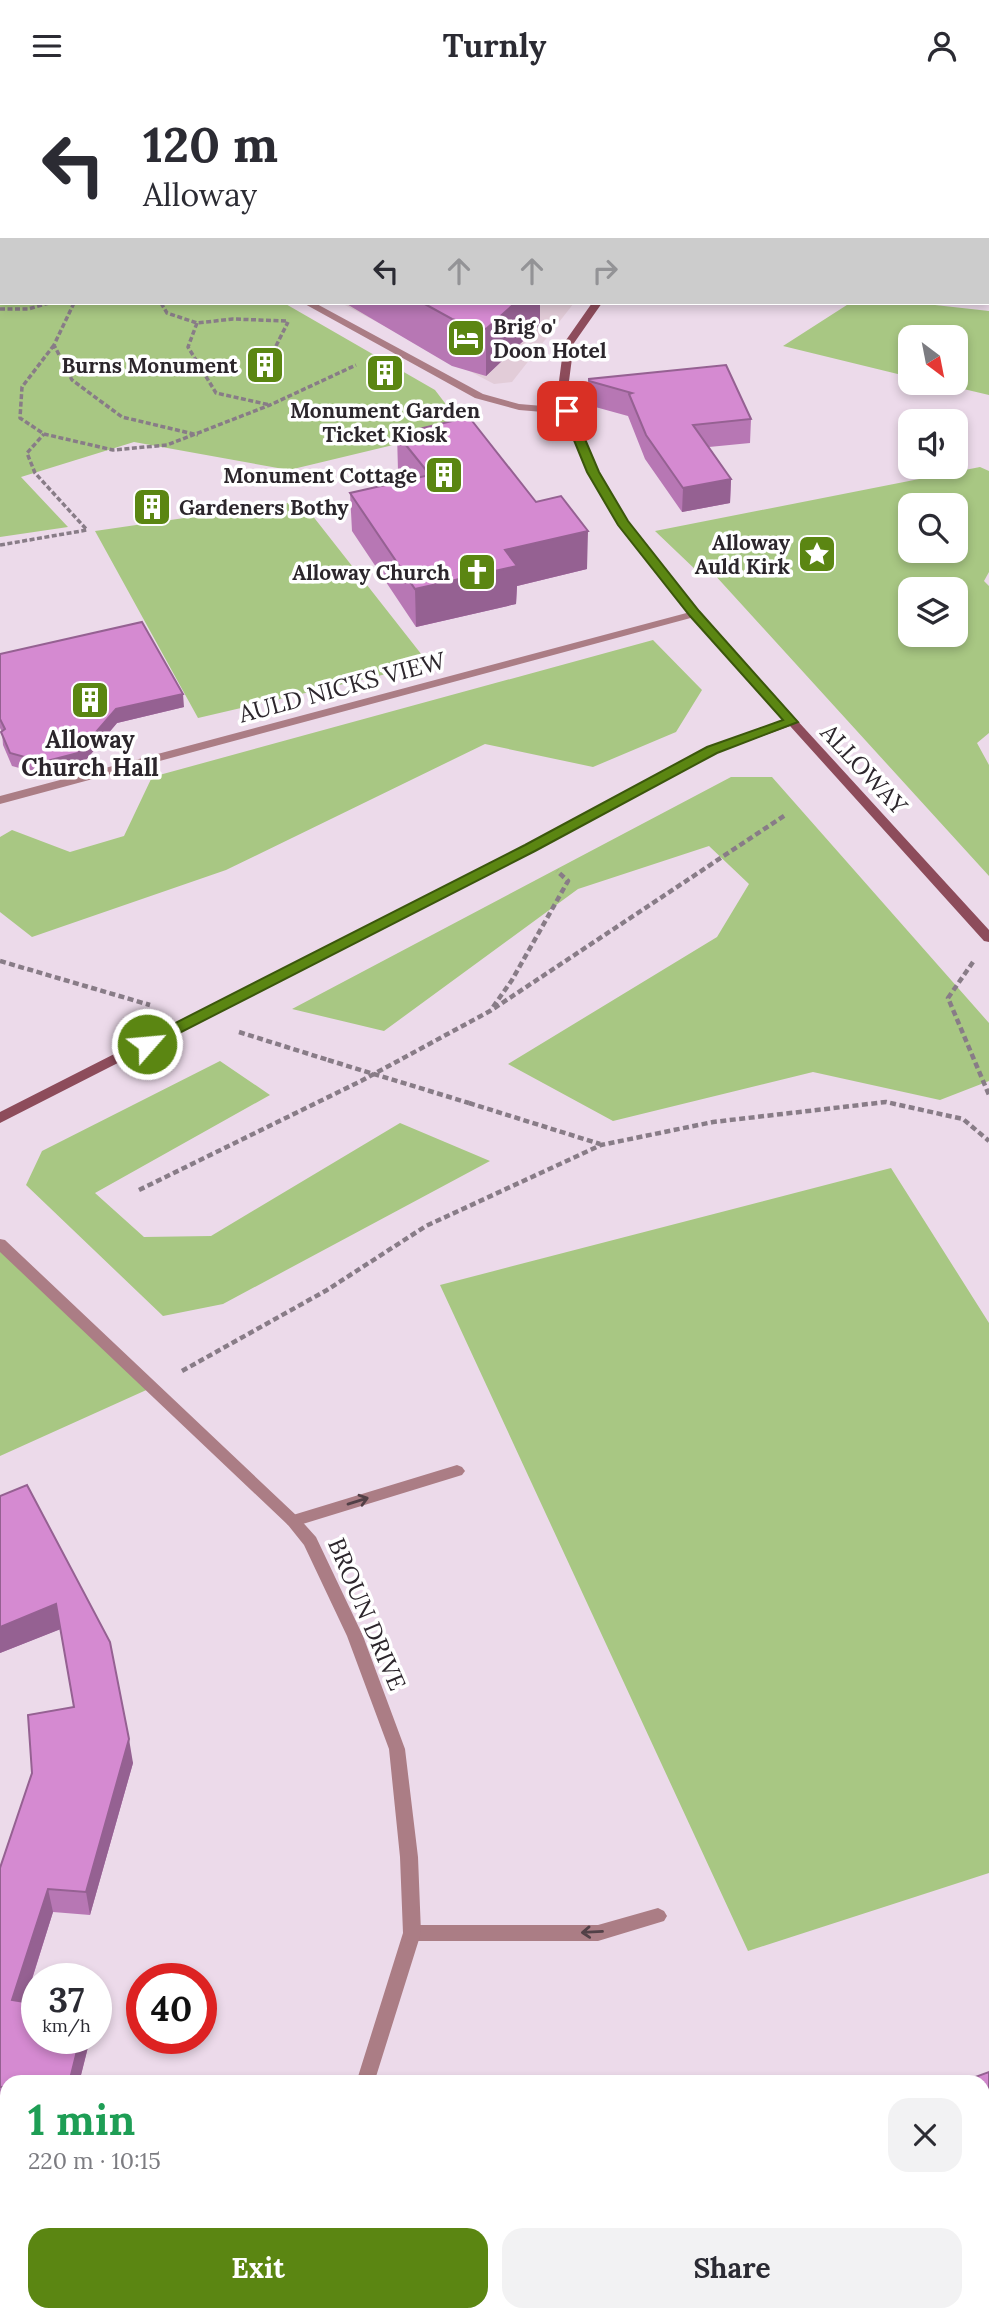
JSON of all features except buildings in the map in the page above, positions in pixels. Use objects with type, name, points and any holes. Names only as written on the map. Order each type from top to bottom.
[{"type":"main road","name":"ALLOWAY","points":[[596,305],[569,343],[564,380],[567,411],[593,472],[623,522],[694,614],[989,938]]},
{"type":"main road","points":[[0,1118],[530,848],[712,750],[791,722]]},
{"type":"street","points":[[312,305],[479,396],[519,407],[567,411]]},
{"type":"street","name":"AULD NICKS VIEW","points":[[1,798],[694,614]]},
{"type":"street","name":"BROUN DRIVE","points":[[0,1244],[293,1521],[310,1541],[355,1636],[397,1749],[409,1857],[412,1933],[368,2075]]},
{"type":"street","points":[[293,1521],[457,1471]]},
{"type":"street","points":[[412,1933],[598,1933],[658,1916]]},
{"type":"path","points":[[0,309],[28,309],[42,305]]},
{"type":"path","points":[[73,305],[54,345],[22,387],[20,418],[44,434],[113,450],[167,445],[198,435],[366,360]]},
{"type":"path","points":[[276,346],[289,322]]},
{"type":"path","points":[[197,323],[188,347],[216,393],[270,405]]},
{"type":"path","points":[[54,345],[72,380],[122,417],[198,435]]},
{"type":"path","points":[[0,545],[87,530],[35,473],[27,453],[44,434]]},
{"type":"path","points":[[139,1190],[361,1081],[490,1011],[787,814]]},
{"type":"path","points":[[490,1011],[512,980],[568,881],[530,848]]},
{"type":"path","points":[[975,958],[948,999],[989,1095]]},
{"type":"path","points":[[0,961],[601,1145]]},
{"type":"path","points":[[153,1387],[327,1290],[426,1226],[601,1145],[713,1122],[886,1102],[963,1119],[989,1141]]},
{"type":"shaded area","name":"Brig o' Doon Hotel","points":[[345,305],[572,305],[512,382],[494,384]]},
{"type":"green space","points":[[0,305],[287,305],[435,390],[464,428],[289,470],[134,442],[21,477],[68,527],[0,537]]},
{"type":"green space","points":[[847,305],[935,305],[989,311],[989,395],[968,390],[968,325],[898,325],[898,374],[783,346]]},
{"type":"green space","points":[[980,467],[989,471],[989,572],[984,581],[989,586],[989,733],[977,743],[989,765],[989,876],[713,573],[699,573],[655,531],[919,479],[968,479],[968,469]]},
{"type":"green space","points":[[301,501],[429,664],[198,718],[95,531]]},
{"type":"green space","points":[[653,640],[702,690],[676,732],[593,767],[485,744],[226,870],[32,937],[0,912],[0,837],[12,830],[70,852],[124,836],[152,777]]},
{"type":"green space","points":[[731,777],[772,777],[989,1023],[989,1081],[940,1100],[813,1072],[613,1121],[508,1064],[717,937],[749,884],[709,846],[578,889],[384,1031],[292,1009]]},
{"type":"green space","points":[[220,1061],[270,1095],[95,1193],[144,1237],[211,1236],[400,1123],[490,1161],[223,1304],[163,1316],[26,1185],[42,1151]]},
{"type":"green space","points":[[891,1168],[989,1323],[989,1873],[748,1951],[440,1285]]},
{"type":"green space","points":[[0,1244],[153,1387],[0,1456]]},
{"type":"place","name":"Brig o' Doon Hotel","points":[[466,338]]},
{"type":"place","name":"Burns Monument","points":[[265,365]]},
{"type":"place","name":"Monument Garden Ticket Kiosk","points":[[385,373]]},
{"type":"place","name":"Monument Cottage","points":[[444,475]]},
{"type":"place","name":"Gardeners Bothy","points":[[152,507]]},
{"type":"place","name":"Alloway Auld Kirk","points":[[817,554]]},
{"type":"place","name":"Alloway Church","points":[[477,572]]},
{"type":"place","name":"Alloway Church Hall","points":[[90,700]]},
{"type":"route","points":[[147,1044],[530,848],[712,750],[745,736],[791,722],[694,614],[623,522],[593,472],[567,411]]}]
